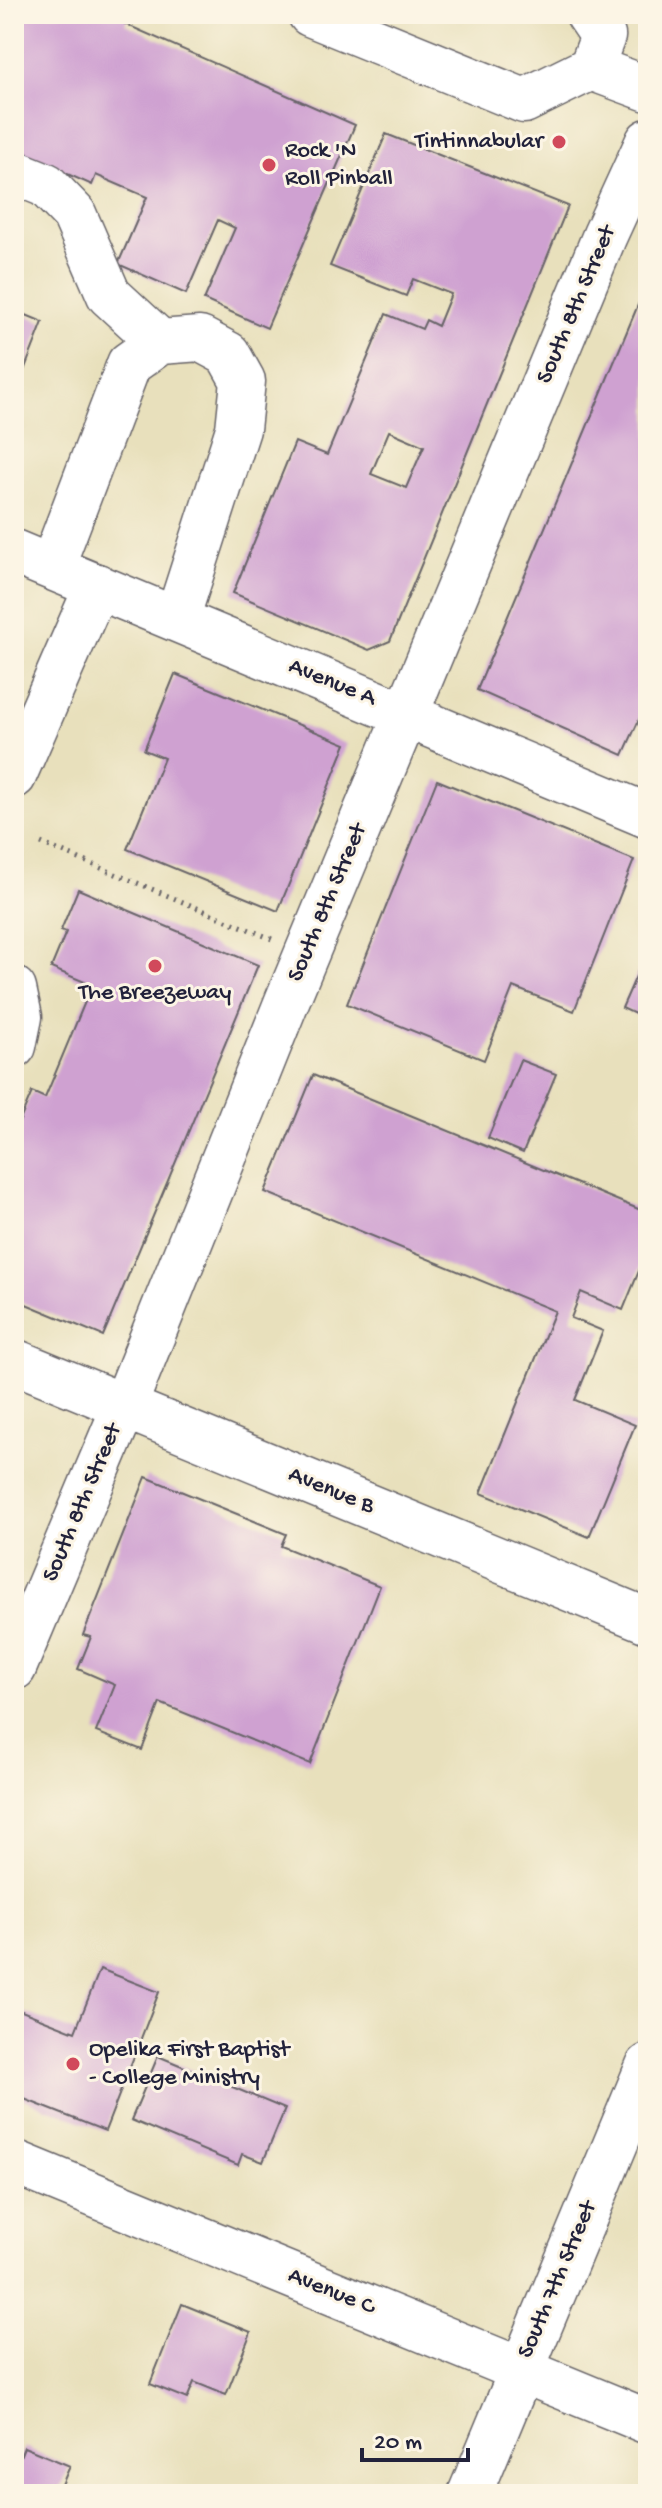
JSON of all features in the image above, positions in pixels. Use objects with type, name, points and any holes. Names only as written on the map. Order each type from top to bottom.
[{"type":"street","points":[[310,14],[524,101],[591,68],[603,36],[588,14]]},
{"type":"street","points":[[591,68],[648,89]]},
{"type":"street","name":"South 8th Street","points":[[14,1668],[605,235],[648,141]]},
{"type":"street","points":[[14,172],[46,185],[74,214],[109,295],[160,342]]},
{"type":"street","points":[[33,559],[129,364],[160,342],[200,339],[228,354],[243,381],[238,429],[177,619]]},
{"type":"street","name":"Avenue A","points":[[33,559],[648,816]]},
{"type":"street","points":[[14,776],[26,715],[97,586]]},
{"type":"street","points":[[14,989],[20,1017],[14,1046]]},
{"type":"street","name":"Avenue B","points":[[14,1361],[648,1621]]},
{"type":"street","name":"South 7th Street","points":[[470,2494],[648,2066]]},
{"type":"street","name":"Avenue C","points":[[14,2162],[648,2422]]},
{"type":"path","points":[[41,843],[277,941]]},
{"type":"building","points":[[14,14],[129,14],[125,24],[355,125],[267,328],[204,300],[235,228],[218,220],[186,294],[118,264],[147,197],[96,175],[92,185],[14,150]]},
{"type":"building","points":[[386,134],[568,206],[390,641],[369,650],[233,593],[295,442],[327,455],[386,314],[422,329],[426,320],[438,326],[451,294],[413,279],[406,296],[330,266]],"holes":[[[389,431],[424,446],[406,488],[371,474]]]},
{"type":"building","points":[[648,281],[648,700],[623,755],[477,690]]},
{"type":"building","points":[[14,310],[43,322],[14,396]]},
{"type":"building","points":[[175,674],[346,744],[278,911],[127,849],[164,758],[144,750]]},
{"type":"building","points":[[437,780],[634,860],[574,1011],[513,987],[484,1060],[347,1004]]},
{"type":"building","points":[[78,889],[258,965],[103,1336],[14,1299],[14,1134],[32,1092],[45,1098],[92,985],[51,968],[66,932],[61,930]]},
{"type":"building","points":[[648,949],[648,1020],[622,1008]]},
{"type":"building","points":[[520,1060],[556,1074],[523,1153],[488,1138]]},
{"type":"building","points":[[313,1075],[648,1213],[648,1249],[623,1310],[581,1292],[571,1318],[603,1331],[575,1400],[635,1425],[589,1537],[481,1493],[555,1311],[265,1192]]},
{"type":"building","points":[[146,1477],[286,1534],[281,1546],[380,1586],[310,1764],[160,1703],[142,1750],[96,1732],[115,1685],[78,1669],[91,1637],[83,1635]]},
{"type":"building","name":"Opelika First Baptist - College Ministry","points":[[100,1969],[159,1992],[105,2131],[14,2095],[14,2008],[75,2032]]},
{"type":"building","points":[[158,2056],[285,2109],[263,2162],[242,2154],[238,2165],[131,2120]]},
{"type":"building","points":[[182,2304],[251,2332],[226,2395],[194,2382],[187,2399],[150,2384]]},
{"type":"building","points":[[24,2447],[70,2466],[58,2494],[14,2494],[14,2472]]},
{"type":"place","name":"Tintinnabular","points":[[559,142]]},
{"type":"place","name":"Rock 'N Roll Pinball","points":[[269,165]]},
{"type":"place","name":"The Breezeway","points":[[155,966]]},
{"type":"place","name":"Opelika First Baptist - College Ministry","points":[[73,2064]]}]
